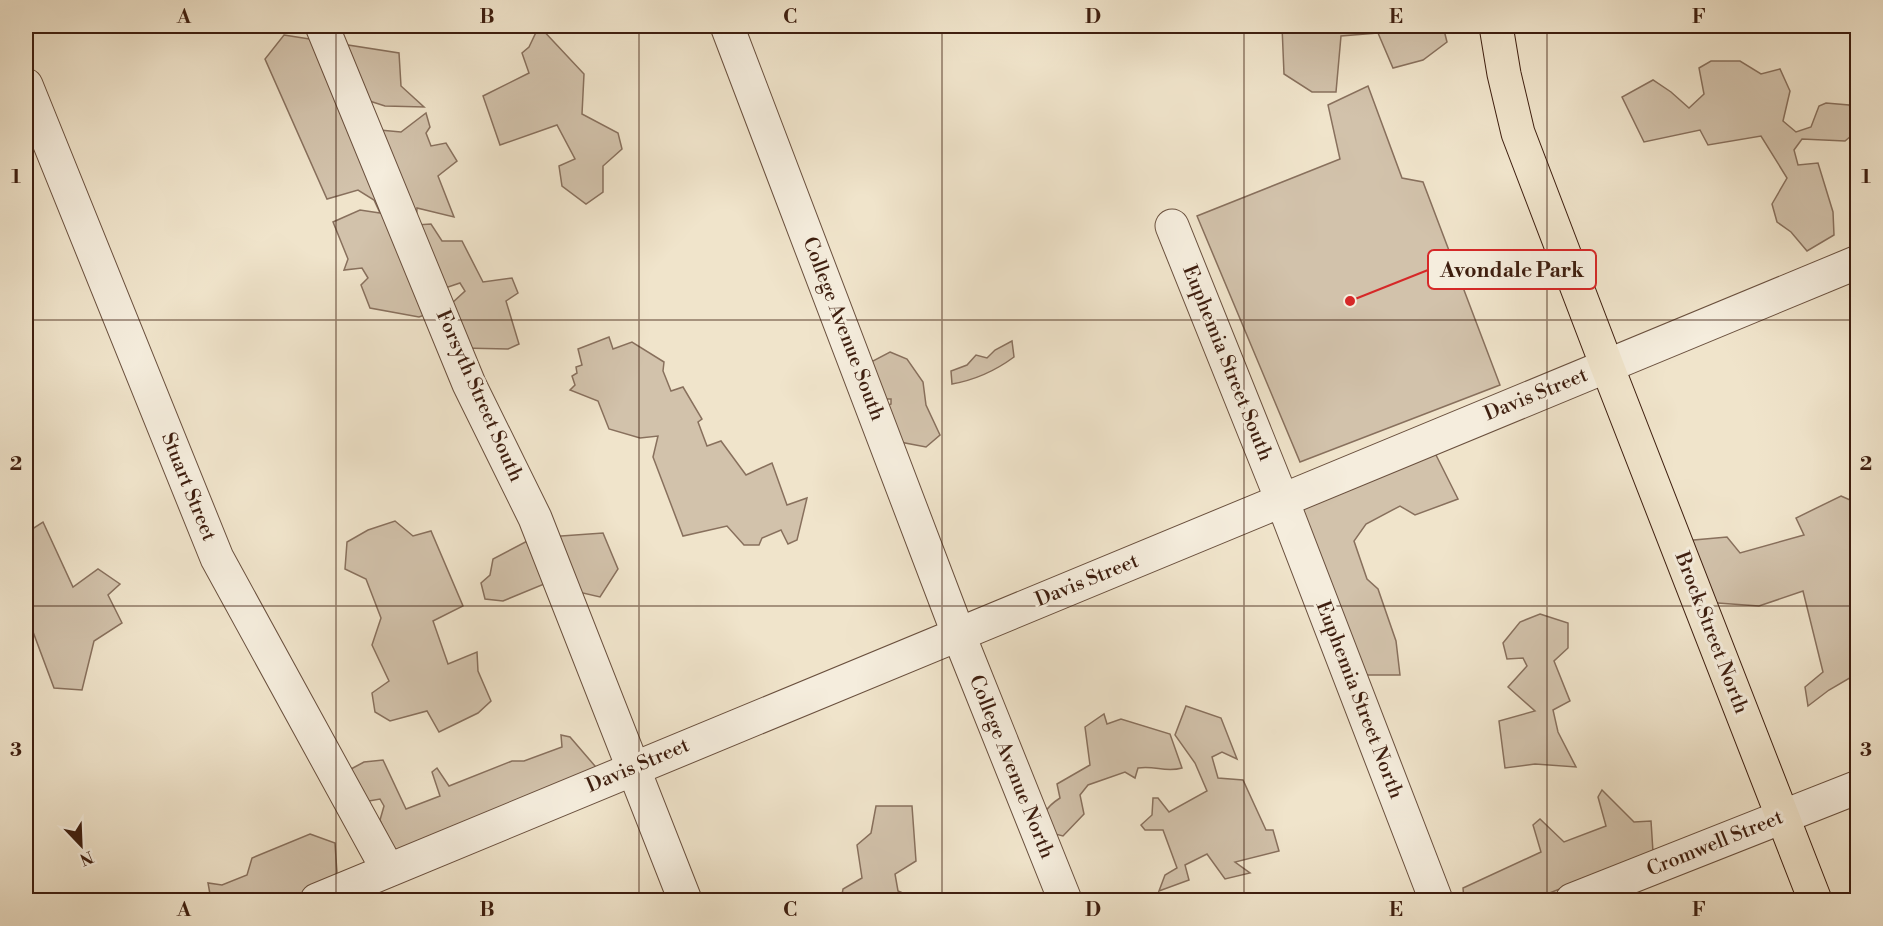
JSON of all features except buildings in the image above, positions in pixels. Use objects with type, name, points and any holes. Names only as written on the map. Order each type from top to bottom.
[{"type":"main road","name":"Brock Street North","points":[[1496,26],[1504,74],[1518,133],[1815,900]]},
{"type":"street","name":"Forsyth Street South","points":[[322,26],[470,384],[535,518],[685,900]]},
{"type":"street","name":"College Avenue South","points":[[727,26],[958,633]]},
{"type":"street","name":"Stuart Street","points":[[26,85],[217,558],[388,870]]},
{"type":"street","name":"Euphemia Street South","points":[[1172,226],[1282,500]]},
{"type":"street","name":"Davis Street","points":[[317,900],[1857,262]]},
{"type":"street","name":"Euphemia Street North","points":[[1282,500],[1436,900]]},
{"type":"street","name":"College Avenue North","points":[[958,633],[1065,900]]},
{"type":"street","name":"Cromwell Street","points":[[1572,900],[1857,787]]},
{"type":"shaded area","points":[[539,26],[584,74],[582,114],[618,133],[622,149],[603,166],[603,192],[586,204],[562,186],[559,166],[575,159],[557,125],[500,145],[483,96],[529,73],[522,53],[529,47]]},
{"type":"shaded area","points":[[1282,26],[1443,26],[1447,42],[1423,60],[1393,68],[1378,33],[1341,36],[1336,92],[1312,92],[1284,74]]},
{"type":"shaded area","points":[[284,35],[399,53],[401,86],[424,107],[385,106],[357,97],[369,129],[401,132],[426,113],[430,127],[426,133],[431,146],[446,143],[457,161],[438,176],[454,217],[417,208],[416,225],[431,224],[442,241],[462,241],[483,282],[512,278],[518,293],[506,301],[519,344],[508,349],[462,348],[451,304],[465,291],[460,283],[439,290],[433,312],[419,317],[370,308],[361,285],[368,278],[362,268],[344,270],[348,259],[333,222],[360,210],[380,213],[374,200],[358,190],[327,199],[265,59]]},
{"type":"shaded area","points":[[1711,61],[1740,61],[1761,74],[1780,69],[1790,91],[1783,121],[1796,132],[1811,127],[1819,106],[1826,103],[1849,105],[1855,114],[1857,131],[1845,141],[1802,139],[1794,150],[1798,165],[1818,163],[1833,212],[1834,235],[1807,251],[1791,232],[1777,222],[1772,204],[1787,178],[1761,136],[1708,145],[1700,130],[1644,142],[1622,97],[1653,80],[1689,108],[1704,94],[1699,68]]},
{"type":"shaded area","points":[[1368,86],[1402,178],[1423,182],[1500,385],[1300,462],[1197,216],[1340,159],[1328,105]]},
{"type":"shaded area","points":[[609,337],[613,349],[632,342],[664,362],[663,371],[671,391],[683,387],[702,419],[698,422],[707,446],[721,441],[746,475],[772,463],[787,505],[807,498],[797,540],[788,544],[781,530],[762,538],[759,545],[744,545],[727,526],[683,536],[653,457],[658,436],[640,438],[609,429],[598,401],[570,390],[575,385],[572,376],[577,373],[576,367],[582,365],[578,349]]},
{"type":"shaded area","points":[[1012,341],[1014,357],[984,374],[952,384],[951,371],[967,365],[976,355],[987,358],[995,350]]},
{"type":"shaded area","points":[[890,352],[907,359],[923,382],[926,405],[940,435],[926,447],[900,442],[884,407],[891,404],[891,399],[881,399],[869,363]]},
{"type":"shaded area","points":[[1431,445],[1458,499],[1415,515],[1400,506],[1366,524],[1354,541],[1367,579],[1378,589],[1396,641],[1400,675],[1351,675],[1292,505]]},
{"type":"shaded area","points":[[1841,496],[1857,503],[1857,676],[1829,690],[1808,706],[1805,687],[1823,672],[1803,591],[1759,606],[1704,602],[1683,541],[1727,537],[1740,553],[1804,535],[1796,518]]},
{"type":"shaded area","points":[[395,521],[413,536],[431,531],[463,606],[433,621],[448,664],[477,652],[478,671],[491,701],[478,713],[439,732],[427,711],[390,721],[375,712],[372,693],[389,681],[372,645],[381,618],[366,579],[345,569],[347,542],[368,530]]},
{"type":"shaded area","points":[[43,522],[73,587],[98,569],[120,584],[108,595],[122,623],[94,641],[82,690],[54,688],[26,613],[26,533]]},
{"type":"shaded area","points":[[603,533],[618,569],[600,597],[544,584],[503,601],[485,599],[481,583],[490,575],[493,559],[533,538]]},
{"type":"shaded area","points":[[1540,614],[1568,623],[1568,648],[1554,661],[1570,701],[1553,710],[1558,732],[1576,767],[1535,764],[1505,768],[1499,721],[1535,711],[1508,687],[1527,666],[1523,658],[1507,659],[1503,643],[1520,622]]},
{"type":"shaded area","points":[[1186,706],[1221,718],[1237,759],[1222,752],[1212,757],[1218,778],[1243,780],[1266,830],[1273,830],[1279,851],[1235,862],[1250,873],[1225,879],[1207,854],[1185,865],[1189,880],[1159,891],[1165,875],[1177,868],[1163,830],[1145,830],[1141,825],[1152,815],[1153,798],[1158,798],[1169,812],[1207,791],[1195,763],[1175,735]]},
{"type":"shaded area","points":[[1104,714],[1107,724],[1121,719],[1170,734],[1182,768],[1170,770],[1138,768],[1135,778],[1125,772],[1088,785],[1080,795],[1084,814],[1063,836],[1043,831],[1046,812],[1060,798],[1057,784],[1090,765],[1085,727]]},
{"type":"shaded area","points":[[561,735],[570,737],[601,773],[398,863],[380,820],[384,806],[380,799],[369,801],[357,795],[351,769],[364,762],[383,760],[406,809],[440,796],[432,772],[437,768],[449,786],[512,761],[524,761],[562,747]]},
{"type":"shaded area","points":[[1602,790],[1634,822],[1651,821],[1653,852],[1532,900],[1464,900],[1463,888],[1541,852],[1533,825],[1540,819],[1564,842],[1606,826],[1598,797]]},
{"type":"shaded area","points":[[876,806],[912,806],[916,861],[895,874],[898,891],[919,900],[841,900],[843,889],[862,878],[857,845],[871,833]]},
{"type":"shaded area","points":[[310,834],[335,843],[338,889],[309,900],[211,900],[208,883],[222,885],[247,875],[252,858]]},
{"type":"place","name":"Avondale Park","points":[[1350,301]]}]
